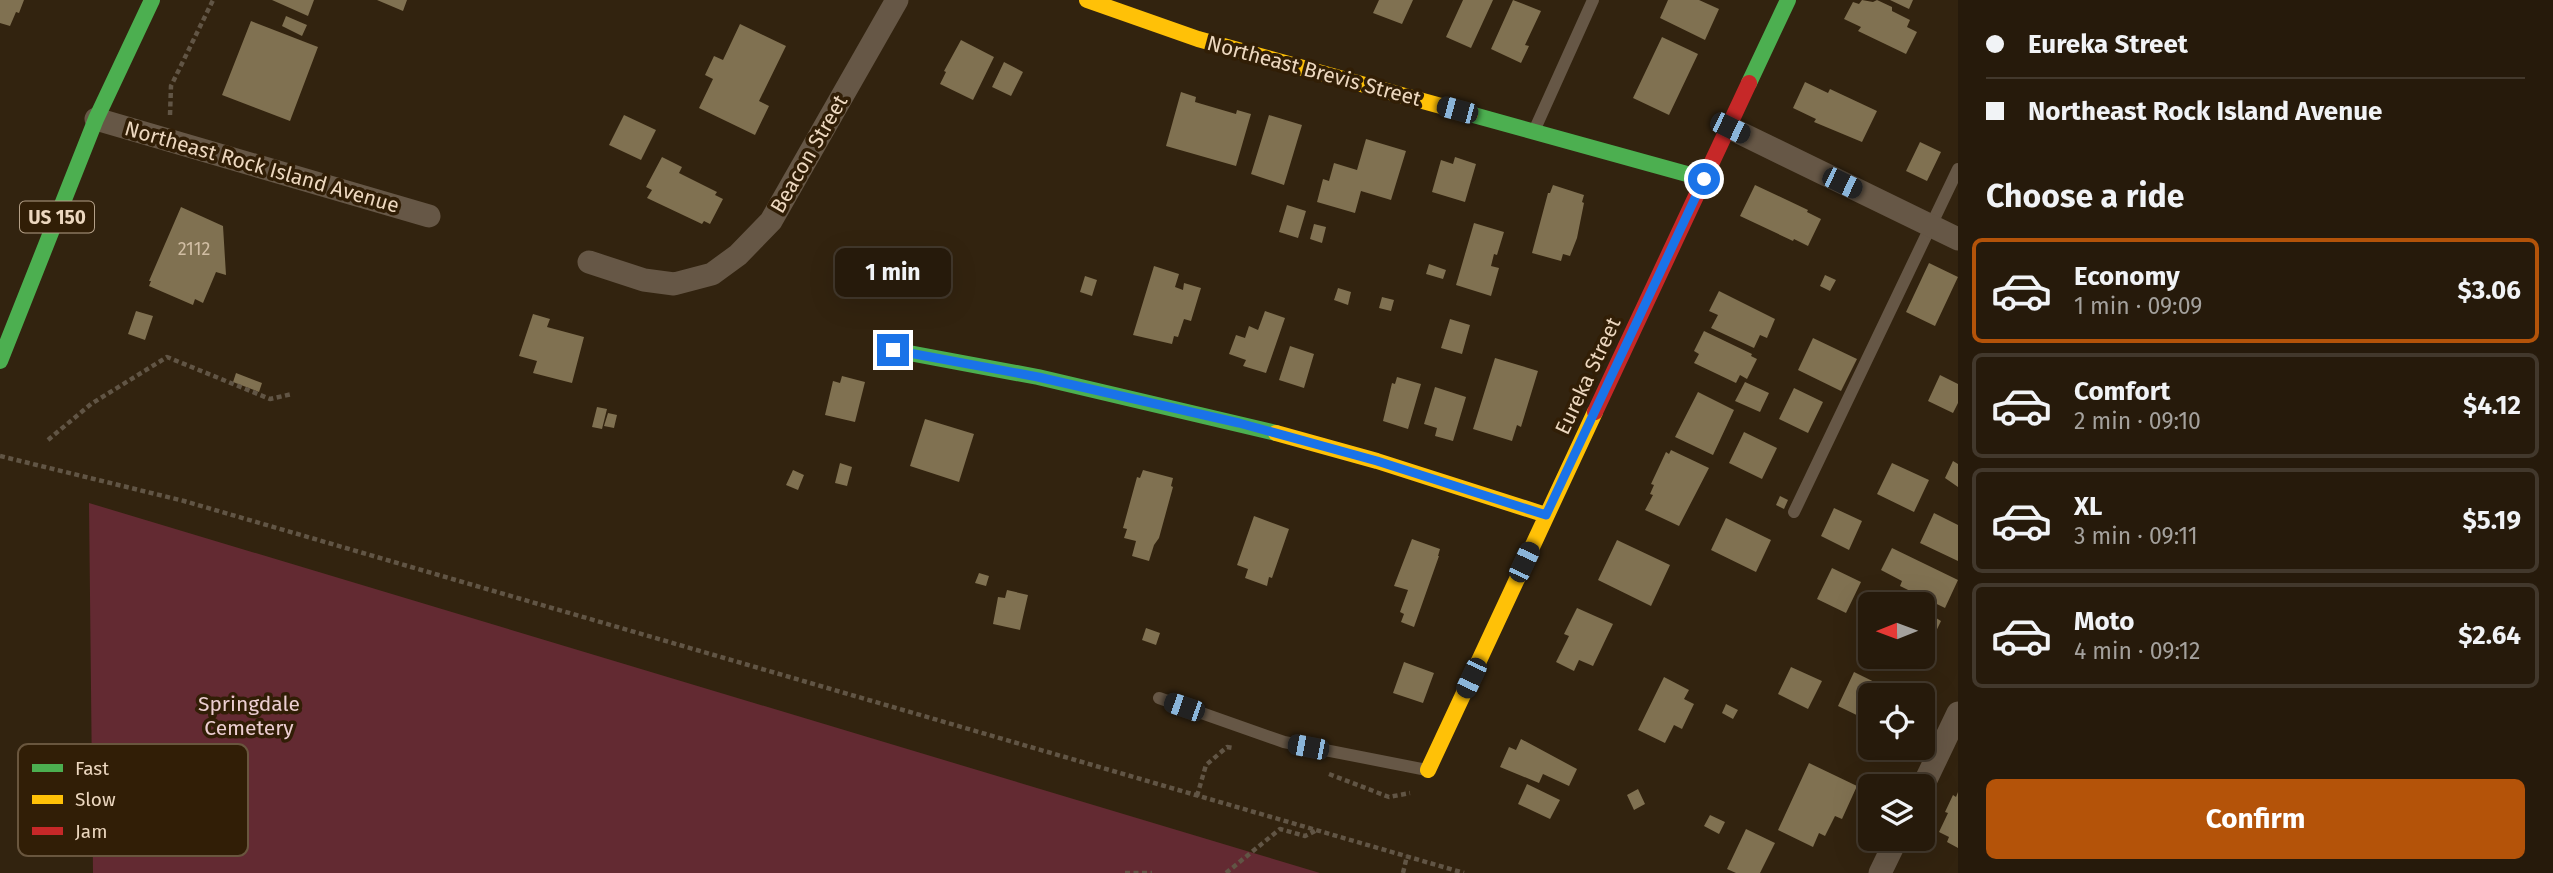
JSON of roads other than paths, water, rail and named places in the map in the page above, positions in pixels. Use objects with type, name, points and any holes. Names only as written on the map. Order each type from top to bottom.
[{"type":"main road","name":"US 150","points":[[0,361],[96,119],[152,0]]},
{"type":"main road","name":"Northeast Brevis Street","points":[[1087,0],[1198,39],[1704,179]]},
{"type":"main road","name":"Eureka Street","points":[[1428,770],[1788,0]]},
{"type":"main road","name":"US 150","points":[[96,119],[129,13]]},
{"type":"main road","points":[[893,350],[1038,377],[1228,420],[1377,461],[1546,515]]},
{"type":"street","name":"Beacon Street","points":[[589,262],[644,280],[674,284],[712,274],[738,255],[771,221],[897,0]]},
{"type":"street","name":"Northeast Rock Island Avenue","points":[[96,119],[429,216]]},
{"type":"street","points":[[1730,128],[1958,239]]},
{"type":"street","points":[[1929,774],[1958,713]]},
{"type":"street","points":[[1880,873],[1891,851]]},
{"type":"lane","points":[[1534,131],[1593,0]]},
{"type":"lane","points":[[1794,512],[1958,169]]},
{"type":"lane","points":[[1159,698],[1284,742],[1428,770]]},
{"type":"park label","name":"Springdale Cemetery","points":[[249,716]]}]
